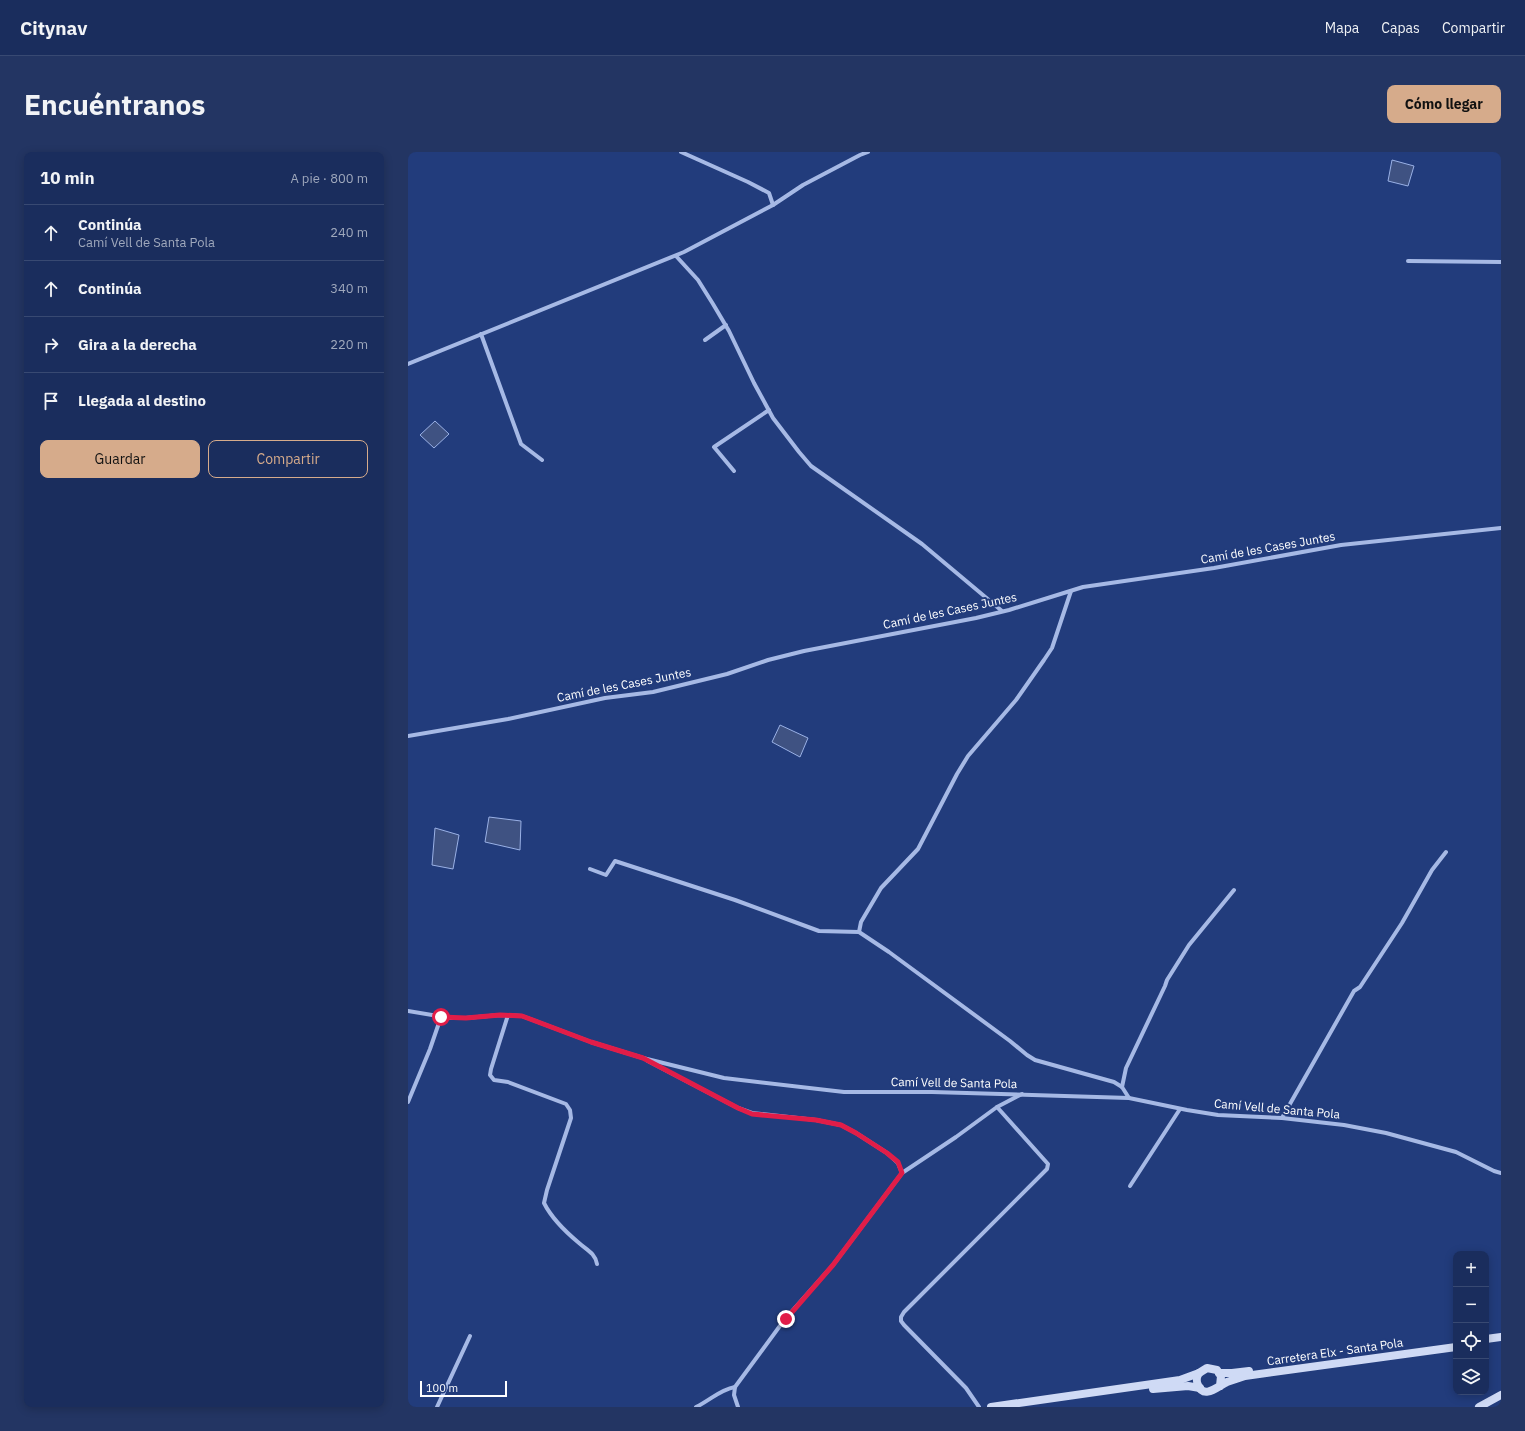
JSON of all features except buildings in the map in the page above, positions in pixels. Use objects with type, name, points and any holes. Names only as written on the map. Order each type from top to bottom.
[{"type":"main road","points":[[1489,1339],[1501,1337]]},
{"type":"main road","points":[[1489,1343],[1501,1341]]},
{"type":"main road","name":"Carretera Elx - Santa Pola","points":[[1219,1373],[1240,1372],[1453,1343]]},
{"type":"main road","name":"Carretera Elx - Santa Pola","points":[[1220,1386],[1245,1376],[1453,1347]]},
{"type":"main road","points":[[991,1407],[1180,1380],[1208,1368],[1217,1370],[1221,1379],[1220,1386],[1211,1392],[1188,1386],[1156,1388],[1028,1407]]},
{"type":"main road","points":[[1199,1372],[1197,1381],[1200,1388]]},
{"type":"main road","points":[[1479,1407],[1501,1395]]},
{"type":"street","points":[[681,152],[748,182],[769,194],[773,205]]},
{"type":"street","points":[[408,364],[676,256],[773,205],[803,185],[868,152]]},
{"type":"street","points":[[676,256],[698,280],[726,325],[769,410],[811,466],[922,544],[1002,611]]},
{"type":"street","points":[[1408,261],[1501,262]]},
{"type":"street","points":[[705,340],[726,325]]},
{"type":"street","points":[[481,334],[521,444],[542,460]]},
{"type":"street","points":[[734,472],[714,447],[769,410]]},
{"type":"street","name":"Camí de les Cases Juntes","points":[[408,736],[508,719],[599,699],[653,692],[713,678],[768,660],[804,651],[976,618],[1083,587],[1214,568],[1341,545],[1501,528]]},
{"type":"street","points":[[859,932],[861,922],[881,888],[918,849],[956,774],[968,756],[1016,700],[1052,648],[1071,591]]},
{"type":"street","points":[[1282,1118],[1354,991],[1360,987],[1402,923],[1432,870],[1446,852]]},
{"type":"street","points":[[590,869],[606,875],[615,861],[735,900],[819,931],[859,932],[896,956],[1027,1055],[1043,1063],[1114,1082],[1122,1087],[1129,1098]]},
{"type":"street","points":[[1122,1087],[1126,1068],[1167,980],[1189,946],[1234,890]]},
{"type":"street","name":"Camí Vell de Santa Pola","points":[[408,1011],[441,1017],[466,1018],[508,1015],[522,1016],[591,1042],[643,1058],[724,1078],[844,1092],[1022,1094],[1129,1098],[1180,1109],[1218,1115],[1282,1118],[1344,1125],[1428,1144],[1456,1152],[1501,1173]]},
{"type":"street","points":[[508,1015],[490,1075],[494,1080],[508,1082],[566,1104],[570,1110],[571,1118],[544,1203],[548,1211],[570,1234],[579,1243],[591,1251],[598,1264]]},
{"type":"street","points":[[408,1102],[430,1049],[441,1017]]},
{"type":"street","points":[[643,1058],[752,1114],[816,1120],[841,1125],[887,1153],[898,1162],[902,1173]]},
{"type":"street","points":[[738,1407],[734,1395],[735,1387],[786,1319],[833,1265],[902,1173],[956,1137],[996,1107],[1022,1094]]},
{"type":"street","points":[[979,1407],[966,1388],[901,1321],[901,1317],[904,1312],[1047,1169],[1048,1164],[996,1107]]},
{"type":"street","points":[[1130,1186],[1180,1109]]},
{"type":"street","points":[[437,1407],[470,1336]]},
{"type":"street","points":[[696,1407],[706,1402],[724,1389],[735,1387]]},
{"type":"water","points":[[1392,160],[1414,166],[1408,186],[1388,181]]},
{"type":"water","points":[[435,421],[449,434],[434,448],[420,435]]},
{"type":"water","points":[[780,725],[808,738],[800,757],[772,742]]},
{"type":"water","points":[[489,817],[521,821],[520,850],[485,842]]},
{"type":"water","points":[[435,828],[459,835],[453,869],[432,865]]},
{"type":"route","points":[[441,1017],[466,1018],[500,1015],[522,1016],[591,1042],[643,1058],[681,1079],[752,1114],[816,1120],[841,1125],[887,1153],[898,1162],[902,1173],[833,1265],[786,1319]]}]
